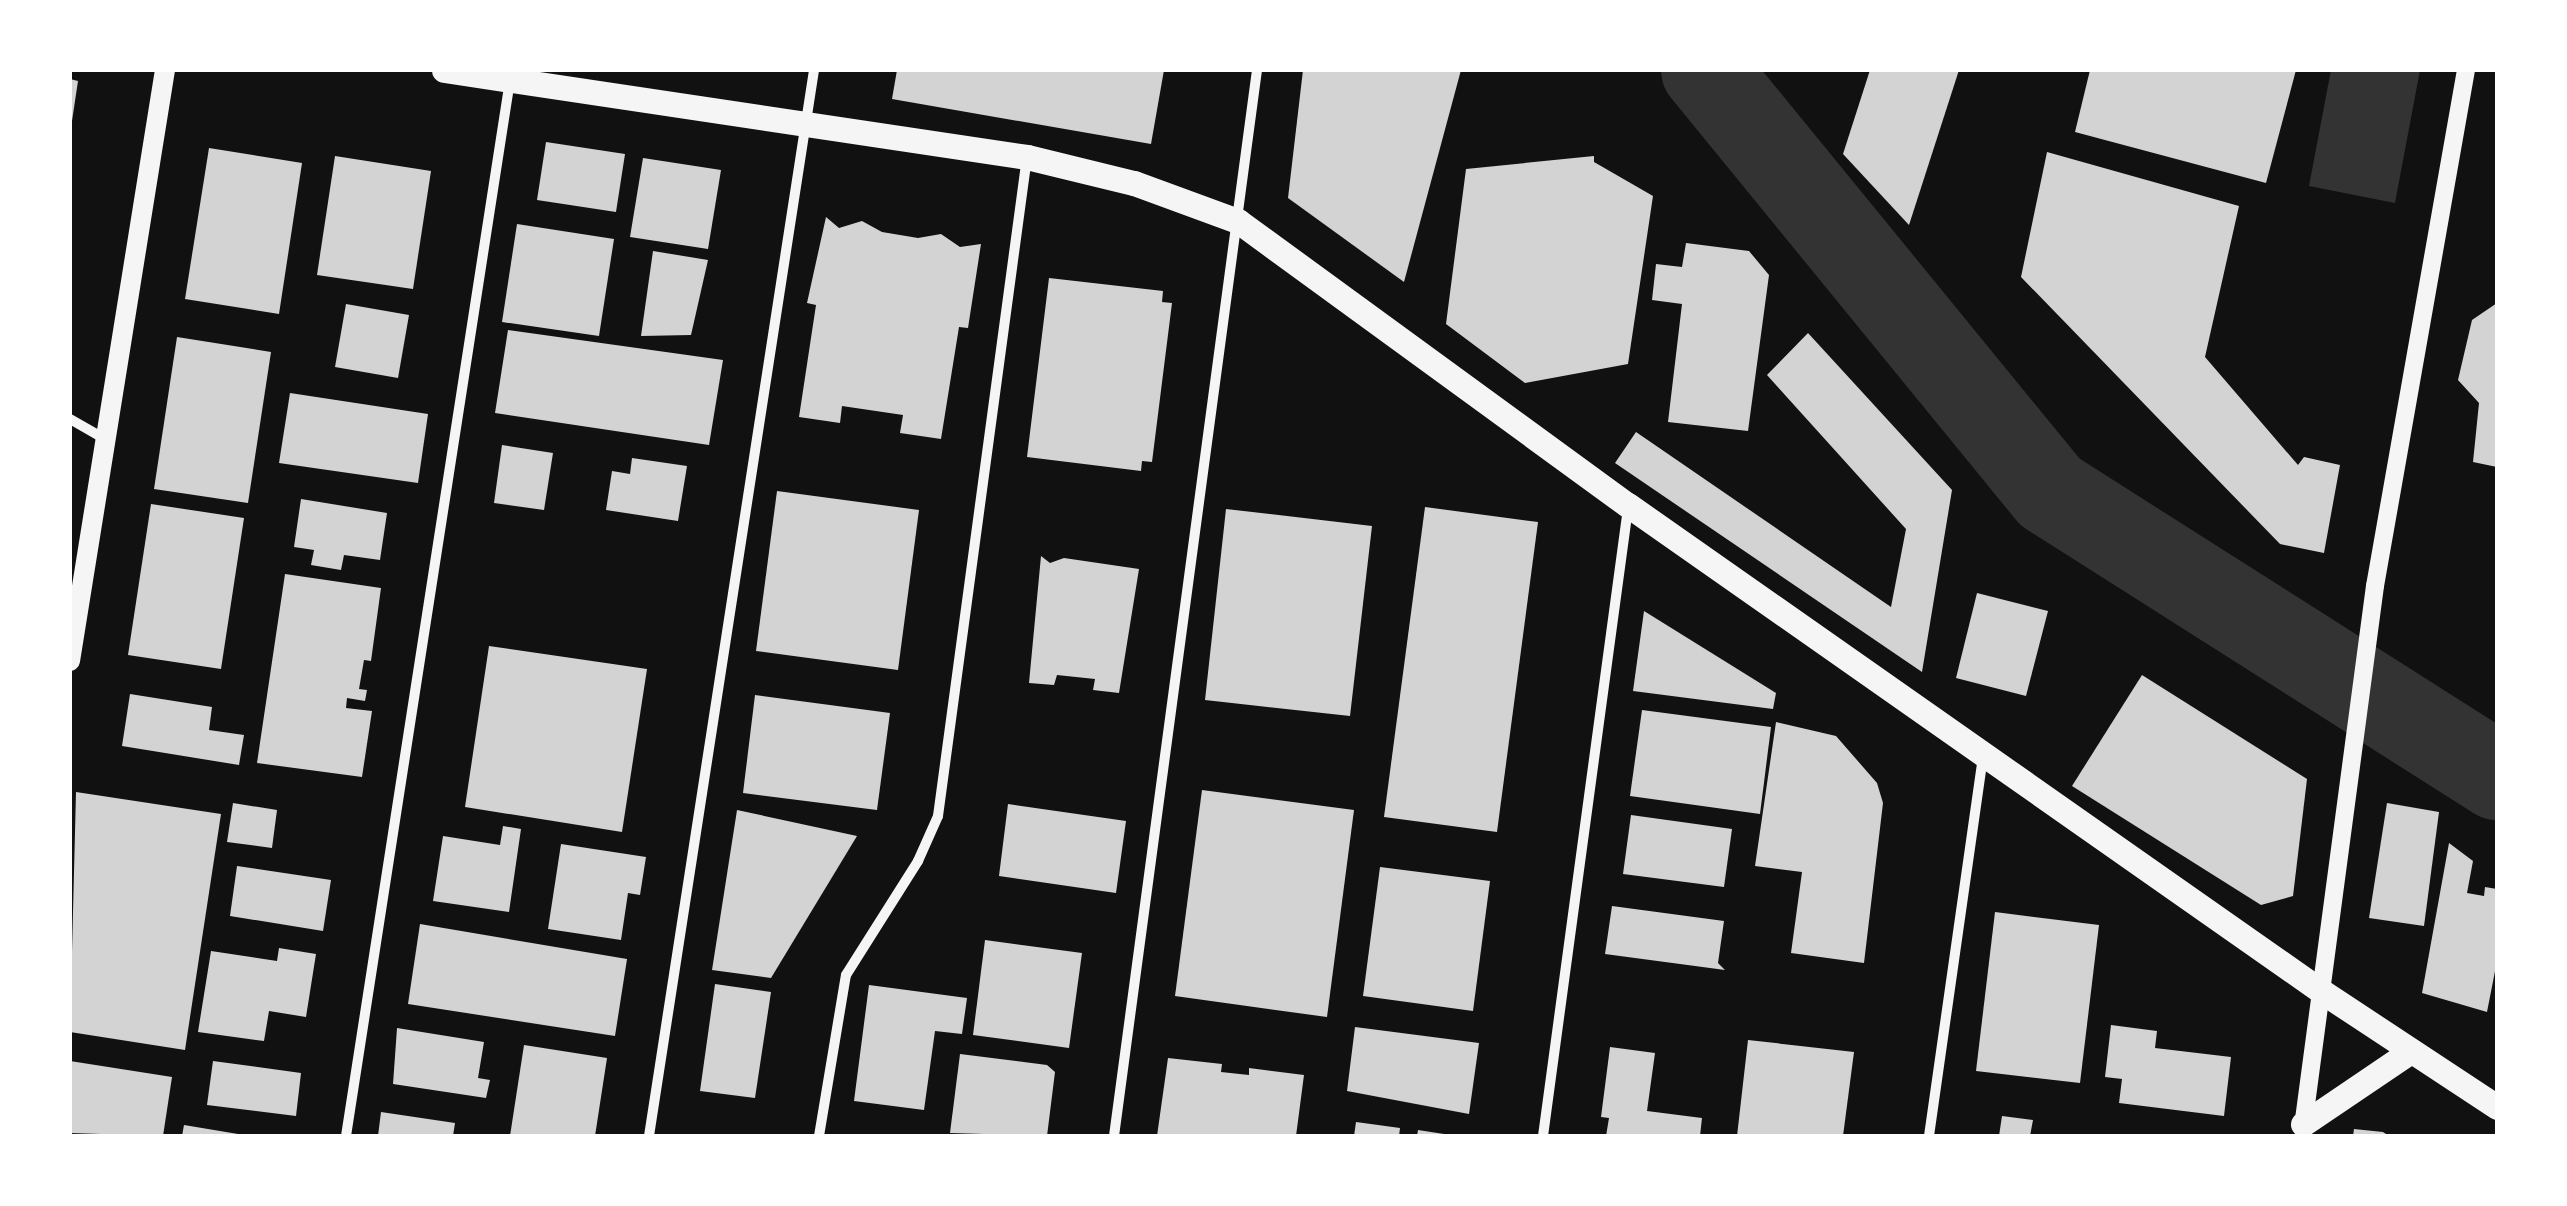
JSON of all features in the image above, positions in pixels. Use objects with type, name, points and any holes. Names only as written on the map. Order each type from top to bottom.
[{"type":"main road","points":[[70,661],[166,70]]},
{"type":"main road","points":[[444,70],[510,75],[1027,157],[1134,183],[1238,221],[1628,505],[2321,991],[2497,1107]]},
{"type":"main road","points":[[2302,1130],[2410,1050]]},
{"type":"street","points":[[649,1136],[814,70]]},
{"type":"street","points":[[1114,1136],[1257,70]]},
{"type":"street","points":[[2302,1130],[2375,586],[2466,70]]},
{"type":"street","points":[[346,1136],[510,75]]},
{"type":"street","points":[[819,1136],[846,975],[918,861],[938,816],[1027,157]]},
{"type":"street","points":[[70,419],[106,439]]},
{"type":"street","points":[[1543,1136],[1628,505]]},
{"type":"street","points":[[1929,1136],[1984,752]]},
{"type":"shaded area","points":[[2331,70],[2420,70],[2395,203],[2309,186]]},
{"type":"building","points":[[897,70],[1164,70],[1151,144],[892,99]]},
{"type":"building","points":[[1303,70],[1461,70],[1404,282],[1288,198]]},
{"type":"building","points":[[1870,70],[1959,70],[1909,225],[1843,154]]},
{"type":"building","points":[[2090,70],[2296,70],[2266,183],[2075,132]]},
{"type":"building","points":[[70,79],[78,81],[72,121],[70,121]]},
{"type":"building","points":[[546,142],[625,154],[616,212],[537,200]]},
{"type":"building","points":[[209,148],[302,163],[279,314],[185,299]]},
{"type":"building","points":[[2047,152],[2239,206],[2205,357],[2298,465],[2304,457],[2340,465],[2324,553],[2280,544],[2021,277]]},
{"type":"building","points":[[335,156],[431,171],[413,289],[317,275]]},
{"type":"building","points":[[1594,156],[1594,162],[1653,196],[1628,364],[1525,383],[1446,324],[1466,169]]},
{"type":"building","points":[[643,158],[721,170],[708,249],[630,237]]},
{"type":"building","points":[[826,217],[839,228],[862,221],[882,232],[918,238],[941,234],[960,247],[981,244],[968,328],[959,327],[941,439],[900,433],[903,415],[842,406],[840,423],[799,417],[816,305],[807,303]]},
{"type":"building","points":[[517,224],[614,239],[599,336],[502,322]]},
{"type":"building","points":[[1686,243],[1749,251],[1769,275],[1748,431],[1668,422],[1682,304],[1652,300],[1656,264],[1682,267]]},
{"type":"building","points":[[653,251],[708,260],[691,335],[641,336]]},
{"type":"building","points":[[1049,278],[1163,291],[1162,302],[1172,303],[1152,462],[1142,461],[1141,471],[1027,457]]},
{"type":"building","points":[[2497,303],[2497,467],[2473,462],[2479,403],[2458,380],[2472,320]]},
{"type":"building","points":[[346,304],[409,315],[398,378],[335,367]]},
{"type":"building","points":[[508,330],[723,360],[709,445],[495,413]]},
{"type":"building","points":[[1808,333],[1952,490],[1922,672],[1615,463],[1636,432],[1891,607],[1906,529],[1767,375]]},
{"type":"building","points":[[177,337],[271,352],[248,503],[154,489]]},
{"type":"building","points":[[290,393],[428,414],[418,483],[279,463]]},
{"type":"building","points":[[502,445],[553,453],[544,510],[494,503]]},
{"type":"building","points":[[632,458],[687,466],[678,521],[606,510],[612,471],[630,474]]},
{"type":"building","points":[[777,491],[919,510],[898,670],[756,651]]},
{"type":"building","points":[[301,499],[387,513],[380,560],[344,555],[341,570],[311,565],[314,550],[294,547]]},
{"type":"building","points":[[151,504],[244,518],[221,669],[128,655]]},
{"type":"building","points":[[1425,507],[1538,522],[1497,832],[1384,817]]},
{"type":"building","points":[[1226,509],[1372,526],[1350,716],[1205,700]]},
{"type":"building","points":[[1041,556],[1050,563],[1064,558],[1139,569],[1119,693],[1093,690],[1095,679],[1057,675],[1054,685],[1029,683]]},
{"type":"building","points":[[285,574],[381,588],[371,661],[364,660],[359,689],[367,690],[365,701],[347,698],[346,708],[372,711],[362,777],[257,763]]},
{"type":"building","points":[[1977,593],[2048,611],[2026,696],[1956,678]]},
{"type":"building","points":[[1644,611],[1776,693],[1773,709],[1633,691]]},
{"type":"building","points":[[489,646],[647,669],[622,832],[465,807]]},
{"type":"building","points":[[2142,675],[2307,779],[2293,896],[2261,905],[2072,786]]},
{"type":"building","points":[[130,694],[212,707],[209,730],[244,735],[239,765],[122,746]]},
{"type":"building","points":[[755,695],[890,713],[877,810],[743,793]]},
{"type":"building","points":[[1642,710],[1771,727],[1760,814],[1630,796]]},
{"type":"building","points":[[1776,722],[1836,736],[1877,783],[1883,803],[1864,963],[1791,953],[1802,872],[1755,866]]},
{"type":"building","points":[[1202,790],[1354,810],[1327,1017],[1175,996]]},
{"type":"building","points":[[76,792],[221,814],[185,1050],[70,1032]]},
{"type":"building","points":[[233,803],[277,810],[272,848],[227,842]]},
{"type":"building","points":[[2387,803],[2439,812],[2424,926],[2369,918]]},
{"type":"building","points":[[1008,804],[1126,821],[1116,893],[999,876]]},
{"type":"building","points":[[737,810],[857,836],[771,978],[712,970]]},
{"type":"building","points":[[1631,815],[1732,829],[1724,887],[1623,874]]},
{"type":"building","points":[[503,826],[521,829],[509,912],[433,901],[443,836],[500,845]]},
{"type":"building","points":[[2449,843],[2473,861],[2467,893],[2484,896],[2485,887],[2497,889],[2497,961],[2487,1012],[2422,993]]},
{"type":"building","points":[[561,844],[646,857],[640,895],[628,893],[621,940],[548,929]]},
{"type":"building","points":[[237,866],[331,880],[323,931],[230,916]]},
{"type":"building","points":[[1380,867],[1490,881],[1473,1011],[1363,996]]},
{"type":"building","points":[[1612,906],[1724,921],[1718,963],[1725,970],[1605,954]]},
{"type":"building","points":[[1995,912],[2099,925],[2080,1083],[1976,1071]]},
{"type":"building","points":[[420,924],[627,959],[615,1036],[408,1004]]},
{"type":"building","points":[[985,940],[1082,953],[1069,1048],[973,1035]]},
{"type":"building","points":[[279,948],[316,954],[306,1017],[269,1011],[264,1041],[198,1032],[211,951],[277,961]]},
{"type":"building","points":[[715,984],[771,992],[755,1098],[700,1091]]},
{"type":"building","points":[[869,985],[967,998],[962,1034],[935,1031],[924,1110],[854,1101]]},
{"type":"building","points":[[2111,1025],[2157,1031],[2155,1048],[2231,1057],[2224,1116],[2119,1103],[2122,1079],[2105,1077]]},
{"type":"building","points":[[1355,1027],[1479,1043],[1469,1114],[1347,1091]]},
{"type":"building","points":[[397,1028],[484,1042],[478,1078],[490,1080],[486,1098],[393,1084]]},
{"type":"building","points":[[1748,1040],[1854,1052],[1843,1136],[1737,1136]]},
{"type":"building","points":[[524,1045],[607,1058],[595,1136],[510,1136]]},
{"type":"building","points":[[1610,1047],[1655,1053],[1647,1111],[1702,1118],[1700,1136],[1606,1136],[1609,1118],[1601,1117]]},
{"type":"building","points":[[960,1054],[1047,1065],[1055,1072],[1047,1136],[950,1133]]},
{"type":"building","points":[[1168,1058],[1222,1064],[1221,1072],[1249,1075],[1249,1068],[1304,1075],[1296,1136],[1157,1136]]},
{"type":"building","points":[[70,1061],[172,1077],[163,1136],[70,1133]]},
{"type":"building","points":[[213,1061],[301,1073],[296,1116],[207,1105]]},
{"type":"building","points":[[381,1112],[455,1123],[453,1136],[378,1136]]},
{"type":"building","points":[[2002,1116],[2033,1120],[2030,1136],[1999,1136]]},
{"type":"building","points":[[1356,1122],[1400,1128],[1399,1136],[1354,1136]]},
{"type":"building","points":[[184,1125],[238,1134],[238,1136],[182,1136]]},
{"type":"building","points":[[2354,1129],[2383,1132],[2389,1136],[2353,1136]]},
{"type":"building","points":[[1418,1130],[1444,1134],[1444,1136],[1417,1136]]},
{"type":"waterway","points":[[1705,70],[2050,492],[2497,776]]}]
